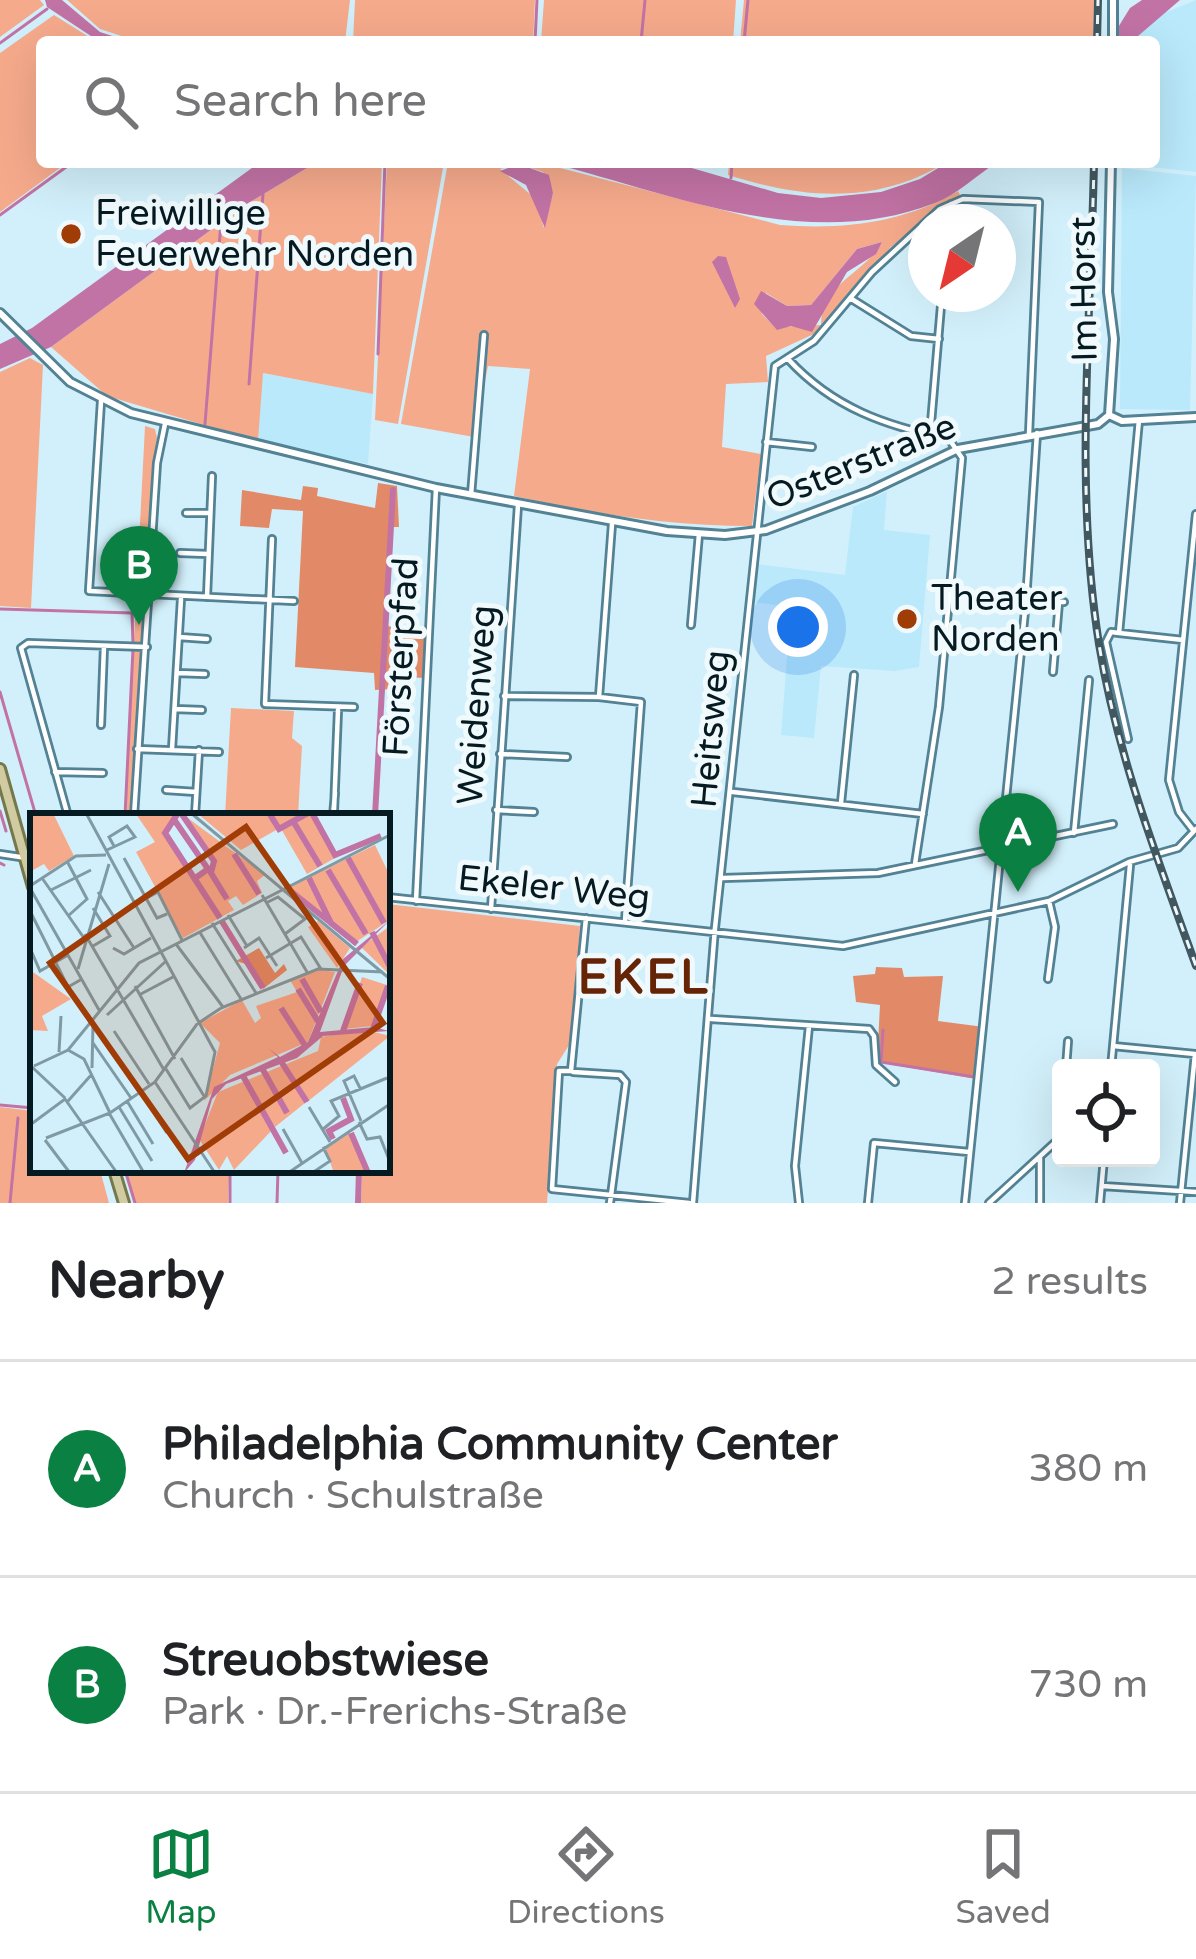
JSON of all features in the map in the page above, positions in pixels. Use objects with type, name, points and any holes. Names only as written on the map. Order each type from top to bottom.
[{"type":"main road","points":[[0,769],[30,856]]},
{"type":"main road","points":[[115,1173],[124,1203]]},
{"type":"street","points":[[1112,36],[1113,0]]},
{"type":"street","name":"Im Horst","points":[[1109,416],[1111,168]]},
{"type":"street","points":[[915,864],[951,596],[962,458],[949,439],[858,413],[788,359],[814,340],[903,242],[951,203],[1039,202],[1027,599],[965,1203]]},
{"type":"street","points":[[850,298],[911,336],[939,339]]},
{"type":"street","points":[[931,435],[941,312]]},
{"type":"street","name":"Osterstraße","points":[[0,313],[42,356],[100,401],[165,424],[518,505],[612,524],[699,534],[757,532],[860,495],[958,449],[1098,424],[1109,416],[1138,420],[1196,417]]},
{"type":"street","points":[[471,495],[484,335]]},
{"type":"street","name":"Heitsweg","points":[[691,1203],[766,442],[775,366],[788,359]]},
{"type":"street","points":[[100,401],[87,586],[94,592],[295,602]]},
{"type":"street","points":[[1119,633],[1138,420]]},
{"type":"street","points":[[134,813],[157,464],[165,424]]},
{"type":"street","points":[[766,442],[812,447]]},
{"type":"street","points":[[206,597],[212,476]]},
{"type":"street","name":"Försterpfad","points":[[416,901],[436,488]]},
{"type":"street","name":"Weidenweg","points":[[491,909],[518,505]]},
{"type":"street","points":[[186,512],[209,513]]},
{"type":"street","points":[[1196,514],[1169,780],[1180,817],[1196,831]]},
{"type":"street","points":[[599,697],[612,524]]},
{"type":"street","points":[[691,625],[699,534]]},
{"type":"street","points":[[272,539],[265,704],[354,707]]},
{"type":"street","points":[[180,553],[208,554]]},
{"type":"street","points":[[172,749],[181,596]]},
{"type":"street","points":[[1027,599],[1061,602],[1052,672]]},
{"type":"street","points":[[1128,740],[1106,642],[1111,632],[1183,640]]},
{"type":"street","points":[[179,637],[207,639]]},
{"type":"street","points":[[101,725],[104,646]]},
{"type":"street","points":[[67,813],[21,648],[147,647]]},
{"type":"street","points":[[177,673],[205,674]]},
{"type":"street","points":[[842,802],[854,675]]},
{"type":"street","points":[[1074,832],[1084,688],[1089,680]]},
{"type":"street","points":[[504,696],[641,702],[625,921]]},
{"type":"street","points":[[333,813],[338,707]]},
{"type":"street","points":[[175,709],[202,710]]},
{"type":"street","points":[[137,749],[220,752]]},
{"type":"street","points":[[195,813],[199,751]]},
{"type":"street","points":[[500,754],[567,757]]},
{"type":"street","points":[[56,772],[103,772]]},
{"type":"street","points":[[166,790],[196,792]]},
{"type":"street","points":[[733,792],[923,814]]},
{"type":"street","points":[[496,810],[534,812]]},
{"type":"street","points":[[723,878],[836,879],[1113,824]]},
{"type":"street","name":"Ekeler Weg","points":[[390,897],[844,946],[1049,901],[1130,862],[1178,848],[1196,831]]},
{"type":"street","points":[[0,854],[30,856]]},
{"type":"street","points":[[1112,1059],[1130,862]]},
{"type":"street","points":[[1048,979],[1055,927],[1049,901]]},
{"type":"street","points":[[571,1071],[586,918]]},
{"type":"street","points":[[711,1018],[868,1029],[874,1036],[876,1065],[895,1082]]},
{"type":"street","points":[[800,1203],[795,1166],[809,1025]]},
{"type":"street","points":[[1067,1059],[1068,1041]]},
{"type":"street","points":[[1114,1046],[1195,1054],[1180,1203]]},
{"type":"street","points":[[611,1200],[626,1082],[620,1075],[559,1071],[550,1185],[565,1193],[611,1200],[691,1203]]},
{"type":"street","points":[[868,1203],[874,1143],[970,1152]]},
{"type":"street","points":[[989,1203],[1052,1146]]},
{"type":"street","points":[[1040,1157],[1040,1203]]},
{"type":"street","points":[[1100,1203],[1103,1167]]},
{"type":"street","points":[[1102,1186],[1196,1192]]},
{"type":"street","points":[[564,1203],[565,1193]]},
{"type":"shaded area","points":[[0,0],[40,0],[44,5],[0,37]]},
{"type":"shaded area","points":[[45,0],[62,0],[100,32],[112,36],[91,36],[47,7]]},
{"type":"shaded area","points":[[67,0],[350,0],[346,36],[122,36],[100,29]]},
{"type":"shaded area","points":[[355,0],[535,0],[533,36],[353,36]]},
{"type":"shaded area","points":[[544,0],[736,0],[733,36],[541,36]]},
{"type":"shaded area","points":[[744,0],[1094,0],[1093,36],[741,36]]},
{"type":"shaded area","points":[[1142,0],[1180,0],[1138,36],[1113,36],[1130,8]]},
{"type":"shaded area","points":[[1196,0],[1196,172],[1159,168],[1160,36],[1138,36],[1157,16]]},
{"type":"shaded area","points":[[54,15],[87,36],[36,36],[36,168],[60,168],[0,212],[0,53]]},
{"type":"shaded area","points":[[252,168],[307,168],[245,205],[51,347],[0,369],[0,344],[32,328]]},
{"type":"shaded area","points":[[307,168],[382,168],[373,394],[263,373],[258,441],[107,396],[51,347],[245,205]]},
{"type":"shaded area","points":[[387,168],[443,168],[398,424],[375,420]]},
{"type":"shaded area","points":[[447,168],[504,168],[500,169],[536,199],[544,228],[553,193],[543,172],[531,168],[560,168],[780,225],[872,222],[908,213],[908,234],[891,247],[816,333],[766,356],[768,382],[726,384],[722,447],[761,454],[752,526],[632,518],[514,496],[530,369],[488,366],[474,437],[401,424]],"holes":[[[882,242],[836,288],[821,325],[775,327],[762,314],[766,293],[787,306],[811,305],[857,249]]]},
{"type":"shaded area","points":[[530,168],[549,175],[553,193],[545,228],[526,185],[500,171]]},
{"type":"shaded area","points":[[569,168],[692,168],[778,193],[821,198],[881,192],[938,168],[989,168],[935,203],[908,204],[908,211],[887,217],[838,222],[740,213]]},
{"type":"shaded area","points":[[729,168],[935,168],[894,186],[840,194],[785,189],[728,175]]},
{"type":"shaded area","points":[[1122,168],[1196,176],[1190,410],[1120,409]]},
{"type":"shaded area","points":[[958,191],[960,195],[948,204],[932,204]]},
{"type":"shaded area","points":[[882,242],[876,254],[847,272],[812,332],[791,326],[777,330],[754,304],[761,291],[787,306],[811,305],[857,249]]},
{"type":"shaded area","points":[[718,256],[726,257],[740,299],[735,308],[712,262]]},
{"type":"shaded area","points":[[30,358],[43,365],[31,608],[0,606],[0,372]]},
{"type":"shaded area","points":[[262,373],[373,394],[368,464],[258,441]]},
{"type":"shaded area","points":[[145,426],[155,429],[157,438],[132,813],[125,813]]},
{"type":"shaded area","points":[[378,483],[397,486],[399,527],[391,527],[386,626],[429,630],[428,678],[395,677],[394,689],[375,690],[374,673],[295,667],[303,511],[272,509],[269,528],[240,526],[242,490],[301,500],[303,486],[318,488],[317,496],[375,508]]},
{"type":"shaded area","points":[[887,491],[884,530],[930,535],[919,667],[895,671],[821,666],[814,738],[781,735],[791,607],[753,602],[757,564],[845,575],[853,507]]},
{"type":"shaded area","points":[[231,708],[294,711],[292,738],[302,746],[298,813],[225,813]]},
{"type":"shaded area","points":[[390,904],[580,926],[571,1042],[557,1064],[547,1203],[361,1203],[362,1173],[390,1173]]},
{"type":"shaded area","points":[[876,967],[902,968],[904,977],[943,976],[938,1021],[984,1027],[976,1079],[877,1062],[880,1005],[856,1002],[853,976],[875,974]]},
{"type":"shaded area","points":[[0,1107],[30,1111],[30,1173],[101,1173],[109,1203],[0,1203]]},
{"type":"shaded area","points":[[127,1173],[229,1173],[228,1203],[135,1203]]},
{"type":"waterway","points":[[535,36],[537,0]]},
{"type":"waterway","points":[[642,36],[645,0]]},
{"type":"waterway","points":[[745,36],[748,0]]},
{"type":"waterway","points":[[0,43],[47,9]]},
{"type":"waterway","points":[[0,215],[65,168]]},
{"type":"waterway","points":[[378,354],[385,168]]},
{"type":"waterway","points":[[731,178],[732,168]]},
{"type":"waterway","points":[[249,384],[263,194]]},
{"type":"waterway","points":[[205,424],[221,222]]},
{"type":"waterway","points":[[375,813],[393,490]]},
{"type":"waterway","points":[[0,609],[132,613],[133,644]]},
{"type":"waterway","points":[[125,813],[133,649]]},
{"type":"waterway","points":[[0,692],[35,813]]},
{"type":"waterway","points":[[0,811],[6,831]]},
{"type":"waterway","points":[[0,863],[4,865]]},
{"type":"waterway","points":[[883,1030],[881,1062],[975,1077]]},
{"type":"waterway","points":[[0,1105],[30,1108]]},
{"type":"waterway","points":[[10,1203],[18,1118]]},
{"type":"waterway","points":[[126,1173],[135,1203]]},
{"type":"waterway","points":[[230,1173],[230,1203]]},
{"type":"waterway","points":[[277,1203],[278,1173]]},
{"type":"waterway","points":[[358,1203],[359,1173]]},
{"type":"railway","points":[[1097,36],[1098,0]]},
{"type":"railway","points":[[1094,168],[1086,464],[1091,585],[1107,685],[1128,767],[1196,966]]},
{"type":"place","name":"Freiwillige Feuerwehr Norden","points":[[71,234]]},
{"type":"place","name":"Theater Norden","points":[[907,619]]},
{"type":"place","name":"Streuobstwiese","points":[[139,625]]},
{"type":"place","name":"Philadelphia Community Center","points":[[1018,892]]},
{"type":"district","name":"EKEL","points":[[644,978]]}]
